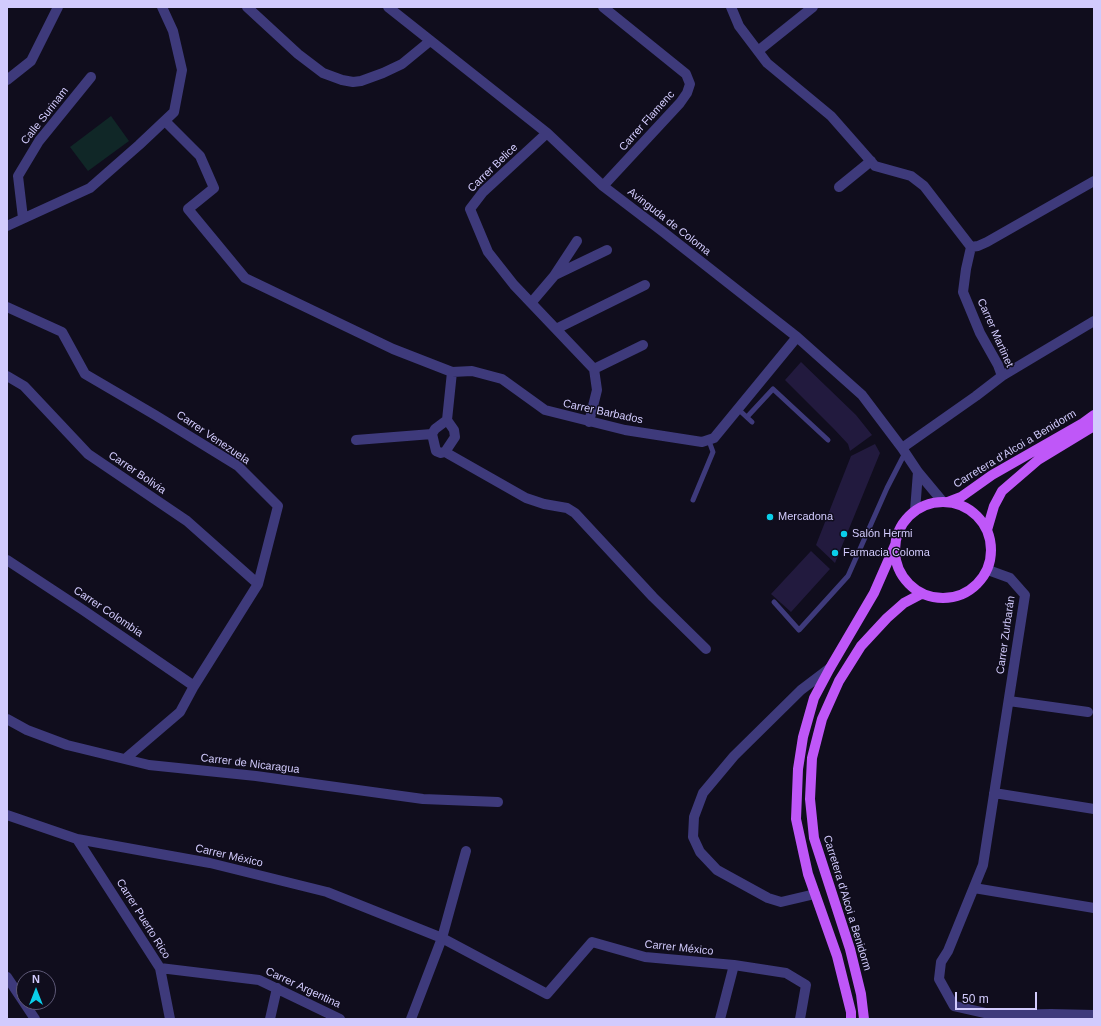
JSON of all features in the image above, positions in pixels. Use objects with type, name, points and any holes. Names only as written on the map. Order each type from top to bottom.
[{"type":"main road","name":"Carretera d'Alcoi a Benidorm","points":[[946,502],[961,497],[992,475],[1084,423],[1094,415]]},
{"type":"main road","name":"Carretera d'Alcoi a Benidorm","points":[[987,530],[994,506],[1002,491],[1038,460],[1094,426]]},
{"type":"main road","points":[[851,1019],[851,1012],[837,956],[808,874],[796,819],[798,769],[803,737],[814,698],[874,593],[895,545],[898,532],[905,520],[915,511],[925,506],[946,502],[964,506],[978,516],[987,530],[992,543],[992,557],[988,570],[979,583],[967,593],[952,598],[936,598],[921,594],[909,585],[900,574],[895,560],[895,545]]},
{"type":"main road","name":"Carretera d'Alcoi a Benidorm","points":[[864,1019],[861,994],[850,949],[814,838],[810,800],[812,758],[822,719],[839,681],[861,646],[887,618],[904,603],[921,594]]},
{"type":"street","points":[[7,80],[31,61],[58,7]]},
{"type":"street","points":[[7,226],[90,188],[174,112],[182,70],[173,31],[162,7]]},
{"type":"street","points":[[246,7],[298,54],[323,73],[342,80],[353,82],[361,81],[383,73],[402,64],[430,41]]},
{"type":"street","name":"Avinguda de Coloma","points":[[388,7],[547,133],[603,186],[662,230],[797,336],[862,395],[904,450],[918,472],[946,502]]},
{"type":"street","name":"Carrer Flamenc","points":[[603,7],[686,74],[690,84],[687,93],[680,103],[603,186]]},
{"type":"street","points":[[731,7],[739,26],[767,63],[831,116],[875,166],[911,176],[924,186],[971,247],[987,242],[1094,181]]},
{"type":"street","points":[[758,51],[813,7]]},
{"type":"street","name":"Calle Surinam","points":[[22,218],[18,176],[39,141],[92,77]]},
{"type":"street","points":[[165,121],[200,156],[214,188],[188,209],[245,278],[393,348],[452,372],[447,420],[454,430],[455,437],[445,452]]},
{"type":"street","name":"Carrer Belice","points":[[547,133],[483,192],[470,209],[488,252],[514,285],[594,369]]},
{"type":"street","points":[[839,187],[871,161]]},
{"type":"street","points":[[531,303],[554,276],[577,242]]},
{"type":"street","name":"Carrer Martinet","points":[[904,450],[1002,376],[998,365],[980,333],[963,292],[971,247]]},
{"type":"street","points":[[554,276],[607,250]]},
{"type":"street","points":[[556,329],[645,284]]},
{"type":"street","name":"Carrer Venezuela","points":[[7,307],[62,332],[85,374],[238,466],[278,506],[258,584],[194,686],[180,712],[125,760]]},
{"type":"street","points":[[1002,376],[1094,321]]},
{"type":"street","points":[[708,441],[714,438],[797,336]]},
{"type":"street","points":[[588,422],[597,390],[594,369],[643,345]]},
{"type":"street","name":"Carrer Barbados","points":[[452,372],[472,370],[502,379],[545,410],[588,422],[681,439],[702,442],[708,441]]},
{"type":"street","name":"Carrer Bolivia","points":[[7,376],[24,386],[88,454],[188,521],[258,584]]},
{"type":"street","points":[[447,420],[435,429],[432,434],[436,451],[441,453],[445,452],[526,498],[544,504],[567,508],[575,513],[653,597],[706,649]]},
{"type":"street","points":[[356,440],[432,434]]},
{"type":"street","points":[[915,511],[918,472]]},
{"type":"street","name":"Carrer Colombia","points":[[7,560],[84,610],[194,686]]},
{"type":"street","name":"Carrer Zurbarán","points":[[988,570],[1010,578],[1025,595],[984,864],[948,951],[941,962],[939,979],[954,1006],[994,1015],[1094,1015]]},
{"type":"street","points":[[815,894],[781,902],[768,898],[717,870],[700,852],[693,837],[694,817],[703,794],[734,756],[801,690],[830,668]]},
{"type":"street","points":[[1009,701],[1088,712]]},
{"type":"street","name":"Carrer de Nicaragua","points":[[7,719],[27,730],[67,746],[149,765],[256,776],[423,799],[498,802]]},
{"type":"street","points":[[994,793],[1094,809]]},
{"type":"street","name":"Carrer México","points":[[7,815],[77,838],[210,863],[327,892],[442,938],[547,994],[592,942],[645,957],[734,965],[786,973],[806,985],[800,1019]]},
{"type":"street","name":"Carrer Puerto Rico","points":[[77,838],[160,968],[170,1019]]},
{"type":"street","points":[[411,1019],[442,938],[466,851]]},
{"type":"street","points":[[974,888],[1094,908]]},
{"type":"street","points":[[720,1019],[734,965]]},
{"type":"street","name":"Carrer Argentina","points":[[160,968],[259,980],[340,1019]]},
{"type":"street","points":[[7,978],[35,1019]]},
{"type":"street","points":[[270,1019],[277,988]]},
{"type":"lane","points":[[747,417],[773,389],[828,440]]},
{"type":"lane","points":[[738,409],[752,422]]},
{"type":"lane","points":[[693,500],[713,452],[708,441]]},
{"type":"lane","points":[[774,602],[799,630],[848,576],[904,450]]},
{"type":"green space","points":[[111,116],[129,141],[88,171],[70,147]]},
{"type":"building","points":[[801,362],[856,415],[872,435],[850,451],[848,444],[785,380]]},
{"type":"building","points":[[875,444],[880,453],[835,563],[816,545],[851,456]]},
{"type":"building","points":[[811,551],[830,569],[791,612],[771,594]]},
{"type":"place","name":"Mercadona","points":[[770,517]]},
{"type":"place","name":"Salón Hermi","points":[[844,534]]},
{"type":"place","name":"Farmacia Coloma","points":[[835,553]]}]
